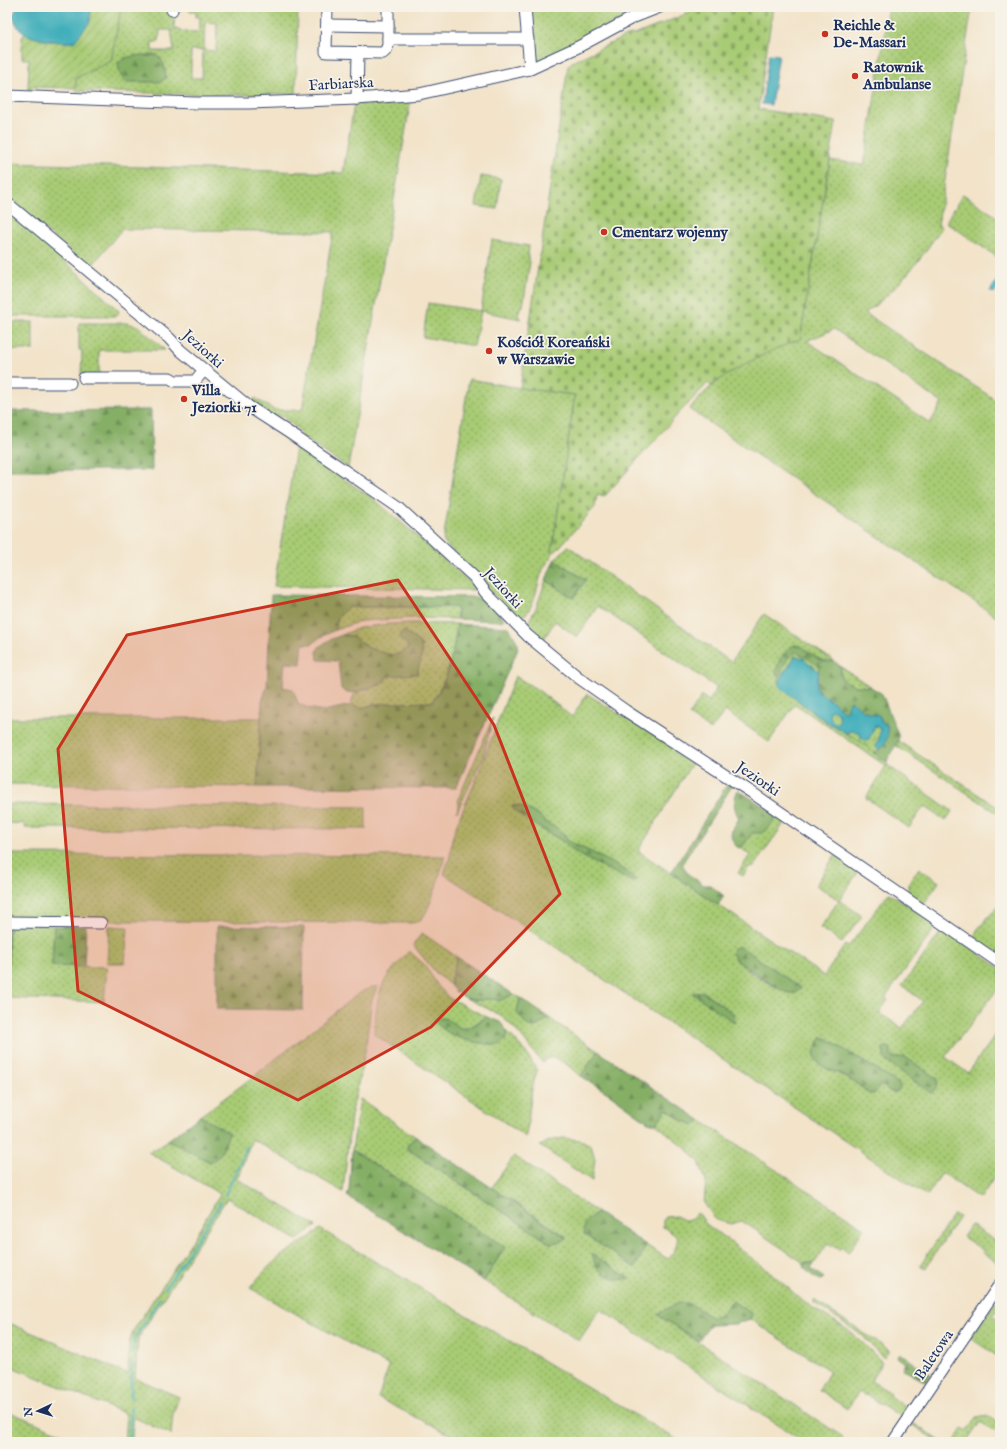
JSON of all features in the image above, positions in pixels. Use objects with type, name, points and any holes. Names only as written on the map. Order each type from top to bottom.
[{"type":"street","points":[[327,7],[326,52],[358,54],[383,53],[386,50],[388,39],[388,7]]},
{"type":"street","points":[[525,7],[530,69]]},
{"type":"street","name":"Farbiarska","points":[[7,96],[203,103],[249,103],[357,99],[419,94],[530,69],[578,47],[632,13],[660,7]]},
{"type":"street","points":[[326,25],[388,26]]},
{"type":"street","points":[[388,39],[528,39]]},
{"type":"street","points":[[357,99],[358,54]]},
{"type":"street","name":"Jeziorki","points":[[7,203],[248,406],[398,508],[474,577],[486,593],[528,636],[579,678],[626,711],[751,792],[1000,963]]},
{"type":"street","points":[[84,378],[170,378],[175,381],[195,381],[204,370]]},
{"type":"street","points":[[7,383],[70,382]]},
{"type":"street","points":[[7,922],[101,923]]},
{"type":"street","name":"Baletowa","points":[[893,1442],[1000,1284]]},
{"type":"highlighted area","points":[[398,580],[494,725],[560,894],[431,1027],[298,1100],[78,991],[58,749],[127,635]]},
{"type":"green space","points":[[91,7],[121,7],[111,61],[76,78],[76,88],[31,87],[31,90],[28,90],[29,59],[22,59],[22,37],[25,34],[47,41],[66,42],[78,37],[91,15]]},
{"type":"green space","points":[[121,7],[298,7],[296,94],[221,95],[76,91],[75,78],[111,61]],"holes":[[[179,9],[190,9],[190,12],[196,12],[196,17],[200,17],[199,32],[181,31],[174,28],[175,12],[179,12]],[[205,22],[217,23],[216,51],[204,50]],[[160,30],[171,30],[174,51],[152,51],[152,42],[159,42]],[[191,50],[203,50],[202,78],[191,78]],[[157,55],[164,65],[166,78],[124,58]]]},
{"type":"green space","points":[[529,7],[624,8],[622,20],[540,61],[533,56]]},
{"type":"green space","points":[[703,7],[773,7],[758,109],[836,122],[800,339],[754,360],[711,386],[708,383],[679,413],[604,497],[597,495],[595,507],[555,552],[552,551],[575,395],[520,388],[568,66],[572,62],[626,36],[637,34]]},
{"type":"green space","points":[[889,7],[972,7],[938,225],[942,227],[908,274],[888,295],[865,313],[1000,403],[1000,619],[689,409],[723,377],[755,358],[800,338],[830,160],[864,165]],"holes":[[[834,329],[942,403],[930,423],[807,341]]]},
{"type":"green space","points":[[157,55],[165,68],[166,78],[159,82],[126,82],[122,78],[118,63],[122,60],[136,56]]},
{"type":"green space","points":[[411,99],[348,468],[301,436],[299,430],[283,417],[268,414],[252,402],[255,398],[274,410],[302,410],[333,232],[122,229],[90,268],[7,198],[7,163],[343,173],[354,104]]},
{"type":"green space","points":[[481,176],[501,179],[497,209],[476,206]]},
{"type":"green space","points":[[963,194],[1000,219],[1000,259],[946,222]]},
{"type":"green space","points":[[7,212],[23,226],[27,226],[119,311],[117,316],[7,316]]},
{"type":"green space","points":[[492,240],[529,246],[528,258],[530,262],[523,306],[520,308],[518,315],[521,319],[481,311]]},
{"type":"green space","points":[[428,303],[481,311],[474,346],[423,337]]},
{"type":"green space","points":[[7,322],[33,322],[33,350],[7,350]]},
{"type":"green space","points":[[79,323],[127,323],[138,326],[165,350],[99,350],[99,376],[81,376],[82,350],[79,350]]},
{"type":"green space","points":[[469,379],[520,388],[575,395],[551,559],[543,570],[534,599],[528,612],[517,620],[443,541]]},
{"type":"green space","points":[[151,410],[152,470],[7,470],[7,411]]},
{"type":"green space","points":[[297,441],[345,480],[374,499],[472,584],[475,590],[274,586]]},
{"type":"green space","points":[[568,546],[731,662],[764,614],[834,661],[824,661],[812,655],[801,646],[776,675],[780,677],[778,682],[780,687],[821,718],[866,745],[882,759],[887,761],[887,765],[952,811],[946,821],[924,806],[909,828],[866,798],[886,766],[795,704],[769,742],[725,711],[711,730],[689,715],[702,696],[709,701],[717,688],[598,606],[577,637],[555,621],[542,642],[526,626],[536,608],[546,580],[573,598],[585,579],[554,560]]},
{"type":"green space","points":[[554,560],[586,580],[573,598],[546,580]]},
{"type":"green space","points":[[271,595],[475,597],[482,599],[502,616],[504,619],[501,621],[457,619],[457,609],[454,607],[348,607],[338,617],[335,630],[319,638],[313,644],[303,644],[301,664],[285,663],[283,687],[293,689],[298,703],[308,708],[323,711],[352,705],[362,708],[374,704],[432,702],[443,683],[450,665],[457,624],[509,627],[518,644],[517,651],[456,788],[257,787],[262,701],[267,686]]},
{"type":"green space","points":[[348,607],[454,607],[457,609],[457,619],[415,618],[361,621],[335,630],[338,617]]},
{"type":"green space","points":[[387,624],[457,624],[450,665],[443,683],[432,702],[374,704],[362,708],[352,705],[352,700],[357,693],[375,687],[384,681],[388,676],[396,675],[422,654],[421,644],[404,631],[409,647],[399,654],[392,655],[374,650],[342,635],[359,628]]},
{"type":"green space","points":[[405,631],[421,644],[422,654],[417,674],[388,676],[380,685],[366,688],[355,693],[345,692],[341,689],[338,661],[318,660],[317,651],[319,647],[329,640],[342,635],[352,636],[369,648],[391,655],[401,653],[409,647],[400,639],[401,633]]},
{"type":"green space","points":[[794,645],[801,646],[820,660],[826,662],[834,661],[841,667],[840,674],[843,680],[855,686],[871,687],[882,694],[899,737],[887,761],[873,752],[881,749],[883,746],[887,738],[887,725],[881,722],[881,718],[876,714],[873,715],[857,707],[854,703],[847,707],[847,711],[844,712],[835,703],[820,693],[816,687],[818,666],[781,672],[780,677],[776,675],[777,666],[781,658]]},
{"type":"green space","points":[[796,652],[818,665],[819,672],[812,665],[795,656],[788,668],[784,671],[780,682],[778,682],[786,661]]},
{"type":"green space","points":[[841,667],[871,687],[855,686],[843,680],[840,674]]},
{"type":"green space","points":[[515,676],[538,690],[572,717],[587,694],[694,760],[638,851],[824,976],[845,945],[848,947],[889,893],[937,925],[885,998],[888,1000],[879,1013],[902,1028],[923,1001],[902,986],[943,929],[1000,968],[1000,986],[945,1057],[968,1073],[1000,1029],[1000,1173],[998,1172],[980,1199],[942,1173],[927,1196],[444,874],[450,856],[452,839],[458,821],[477,777]],"holes":[[[513,805],[522,807],[540,816],[547,823],[563,833],[568,841],[626,871],[635,882],[587,859],[571,849],[564,842],[534,825]],[[733,948],[789,993],[750,971],[732,953]],[[704,992],[734,1014],[734,1022],[693,993]],[[821,1038],[826,1038],[899,1084],[891,1092],[881,1085],[869,1094],[855,1082],[827,1069]],[[883,1053],[891,1055],[895,1058],[905,1057],[937,1079],[933,1092],[931,1093],[885,1060]]]},
{"type":"green space","points":[[834,709],[840,719],[838,723],[833,722],[829,715],[830,711]]},
{"type":"green space","points":[[7,718],[261,718],[257,787],[7,784]]},
{"type":"green space","points":[[493,718],[483,757],[457,812],[459,797]]},
{"type":"green space","points":[[875,726],[880,728],[879,740],[876,744],[878,749],[881,749],[876,752],[873,752],[866,745],[846,733],[850,731],[859,732],[861,736],[872,731]]},
{"type":"green space","points":[[898,741],[1000,809],[1000,815],[895,745]]},
{"type":"green space","points":[[728,783],[732,786],[682,864],[688,874],[704,885],[710,885],[724,896],[718,905],[671,873]]},
{"type":"green space","points":[[738,790],[777,815],[768,829],[762,833],[753,832],[741,848],[737,847],[731,835],[739,818],[734,804]]},
{"type":"green space","points":[[7,804],[366,807],[366,829],[25,828],[25,824],[7,823]]},
{"type":"green space","points":[[512,805],[522,807],[540,816],[547,823],[563,833],[568,841],[626,871],[636,880],[635,883],[587,859],[571,849],[564,842],[520,815],[515,811]]},
{"type":"green space","points":[[777,815],[785,822],[754,866],[749,867],[743,876],[738,873],[750,855],[741,848],[753,831],[774,819]]},
{"type":"green space","points":[[7,854],[445,856],[435,891],[427,910],[419,921],[410,923],[7,920]]},
{"type":"green space","points":[[835,855],[859,871],[839,900],[816,885]]},
{"type":"green space","points":[[919,868],[939,882],[923,905],[908,895],[909,884]]},
{"type":"green space","points":[[839,900],[862,916],[842,943],[820,928]]},
{"type":"green space","points":[[997,907],[1000,909],[1000,958],[973,940],[977,930]]},
{"type":"green space","points":[[9,924],[54,926],[52,966],[107,967],[104,1002],[7,998]]},
{"type":"green space","points":[[7,926],[9,926],[7,985]]},
{"type":"green space","points":[[54,926],[86,926],[84,967],[52,966]]},
{"type":"green space","points":[[109,926],[128,927],[125,963],[107,963]]},
{"type":"green space","points":[[217,926],[304,927],[303,1010],[217,1009]]},
{"type":"green space","points":[[422,933],[457,957],[451,979],[451,986],[436,973],[413,945]]},
{"type":"green space","points":[[741,947],[801,988],[796,993],[789,993],[779,989],[737,961],[732,953],[733,948]]},
{"type":"green space","points":[[409,951],[425,965],[438,986],[449,998],[487,1017],[467,1028],[458,1027],[445,1018],[435,1022],[449,1033],[457,1037],[481,1043],[499,1044],[507,1038],[507,1031],[525,1051],[537,1070],[532,1089],[526,1137],[374,1034],[377,1004],[383,984],[392,970]]},
{"type":"green space","points":[[457,957],[513,994],[501,1000],[477,1000],[466,998],[456,992],[451,986],[451,979]]},
{"type":"green space","points":[[378,986],[372,999],[365,1052],[351,1116],[343,1192],[252,1139],[237,1179],[316,1226],[297,1240],[227,1198],[138,1338],[135,1378],[179,1397],[173,1414],[171,1435],[133,1417],[132,1442],[124,1442],[126,1414],[7,1365],[7,1322],[128,1374],[129,1343],[133,1331],[199,1230],[220,1194],[148,1152],[168,1140],[210,1162],[229,1133],[200,1116],[249,1080],[359,993]]},
{"type":"green space","points":[[703,992],[734,1014],[735,1023],[692,993]]},
{"type":"green space","points":[[513,994],[520,998],[517,1013],[539,1025],[549,1018],[598,1051],[581,1076],[554,1057],[546,1059],[543,1063],[515,1029],[500,1015],[466,998],[477,1000],[501,1000]]},
{"type":"green space","points":[[520,998],[549,1018],[533,1028],[527,1025],[517,1013]]},
{"type":"green space","points":[[487,1017],[500,1022],[507,1031],[507,1038],[499,1045],[464,1040],[449,1033],[435,1022],[442,1018],[461,1028],[467,1029]]},
{"type":"green space","points":[[821,1038],[826,1038],[899,1084],[900,1088],[897,1092],[891,1092],[881,1085],[874,1094],[869,1094],[841,1074],[821,1066],[816,1060],[814,1052]]},
{"type":"green space","points":[[883,1048],[891,1048],[891,1055],[894,1058],[905,1057],[938,1079],[934,1090],[931,1093],[885,1060]]},
{"type":"green space","points":[[598,1051],[700,1120],[694,1125],[682,1120],[666,1109],[656,1124],[648,1122],[611,1095],[581,1076]]},
{"type":"green space","points":[[360,1099],[416,1137],[408,1144],[407,1149],[550,1243],[560,1242],[567,1237],[492,1188],[514,1156],[598,1213],[589,1218],[635,1267],[646,1245],[668,1259],[675,1249],[678,1237],[663,1227],[665,1217],[676,1216],[686,1221],[692,1219],[697,1213],[706,1224],[768,1270],[804,1302],[848,1330],[863,1343],[882,1362],[871,1381],[891,1393],[889,1396],[909,1409],[903,1418],[867,1395],[866,1396],[859,1392],[847,1409],[819,1390],[830,1371],[750,1319],[752,1314],[732,1301],[720,1315],[714,1318],[707,1316],[692,1305],[658,1315],[843,1437],[840,1442],[804,1442],[600,1309],[579,1341],[484,1281],[504,1247],[352,1150]]},
{"type":"green space","points":[[666,1109],[682,1120],[694,1125],[700,1120],[864,1228],[848,1253],[841,1247],[839,1250],[828,1243],[814,1264],[804,1263],[742,1221],[731,1224],[716,1220],[704,1203],[706,1181],[699,1162],[689,1151],[656,1124]]},
{"type":"green space","points":[[200,1116],[229,1133],[220,1154],[210,1162],[168,1140]]},
{"type":"green space","points":[[416,1137],[567,1238],[560,1242],[550,1243],[407,1148],[408,1144]]},
{"type":"green space","points":[[563,1138],[581,1140],[591,1145],[595,1159],[592,1181],[540,1146],[549,1141]]},
{"type":"green space","points":[[352,1150],[505,1247],[484,1281],[347,1196],[349,1190]]},
{"type":"green space","points":[[598,1213],[646,1245],[635,1268],[584,1234],[584,1224],[589,1218]]},
{"type":"green space","points":[[954,1214],[959,1217],[925,1269],[920,1266]]},
{"type":"green space","points":[[971,1225],[1000,1244],[1000,1264],[982,1252],[983,1250],[963,1237]]},
{"type":"green space","points":[[320,1229],[681,1442],[465,1442],[378,1398],[389,1366],[250,1288],[264,1271],[281,1256]]},
{"type":"green space","points":[[592,1254],[629,1278],[615,1279],[605,1275],[595,1264]]},
{"type":"green space","points":[[804,1263],[814,1264],[811,1269],[824,1278],[821,1280],[814,1277],[805,1269]]},
{"type":"green space","points":[[1000,1297],[1000,1306],[993,1316],[1000,1320],[1000,1358],[970,1338]]},
{"type":"green space","points":[[814,1300],[889,1350],[884,1358],[863,1336],[814,1303]]},
{"type":"green space","points":[[732,1301],[752,1314],[750,1319],[735,1324],[711,1325],[698,1341],[658,1315],[675,1304],[684,1303],[694,1306],[714,1318],[720,1315]]},
{"type":"green space","points":[[900,1353],[931,1375],[926,1382],[902,1369],[905,1363],[897,1357]]},
{"type":"green space","points":[[7,1411],[82,1442],[7,1442]]},
{"type":"green space","points":[[987,1415],[1000,1424],[1000,1434],[980,1422],[967,1442],[954,1442],[963,1428],[967,1431],[977,1417]]},
{"type":"green space","points":[[913,1423],[942,1442],[938,1442],[911,1424]]},
{"type":"water","points":[[17,7],[91,7],[90,22],[74,42],[40,39],[27,35],[19,29],[12,17]]},
{"type":"water","points":[[769,54],[779,55],[771,105],[762,104]]},
{"type":"water","points":[[999,277],[1000,285],[994,293],[990,291]]},
{"type":"water","points":[[795,656],[803,658],[819,672],[816,687],[820,693],[835,703],[844,712],[847,711],[848,703],[851,701],[870,714],[879,715],[881,722],[887,725],[888,731],[885,743],[881,749],[876,747],[879,740],[880,728],[875,726],[868,741],[861,738],[859,732],[850,731],[846,733],[821,718],[780,687],[778,682],[780,682],[784,671],[788,668]],"holes":[[[834,710],[838,713],[840,718],[838,723],[835,723],[831,719],[829,712]]]},
{"type":"waterway","points":[[225,1195],[247,1146]]},
{"type":"waterway","points":[[165,1289],[221,1202]]},
{"type":"waterway","points":[[133,1353],[134,1339],[160,1298]]},
{"type":"waterway","points":[[131,1399],[132,1361]]},
{"type":"waterway","points":[[129,1442],[131,1407]]},
{"type":"place","name":"Reichle & De-Massari","points":[[825,34]]},
{"type":"place","name":"Ratownik Ambulanse","points":[[855,76]]},
{"type":"place","name":"Cmentarz wojenny","points":[[604,232]]},
{"type":"place","name":"Kościół Koreański w Warszawie","points":[[489,351]]},
{"type":"place","name":"Villa Jeziorki 71","points":[[184,399]]}]
